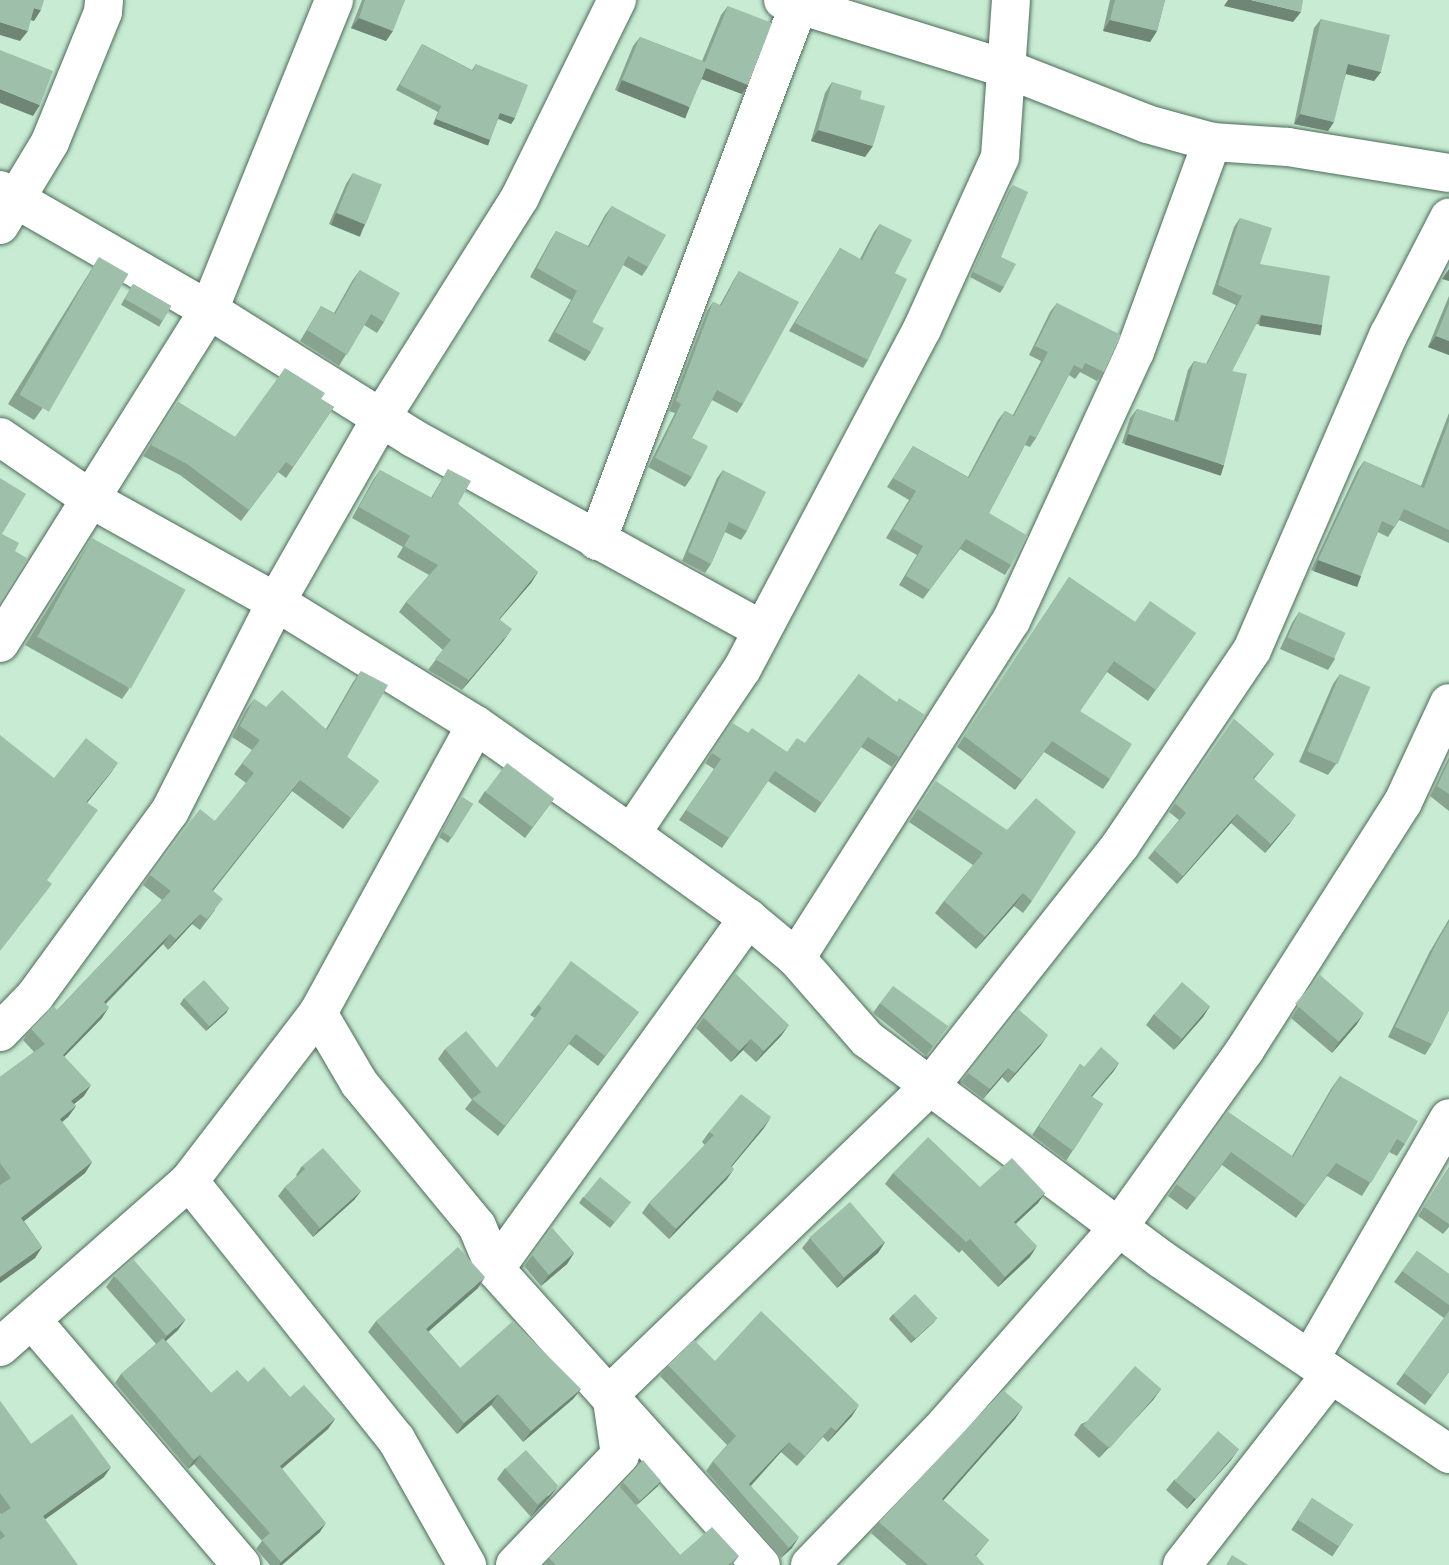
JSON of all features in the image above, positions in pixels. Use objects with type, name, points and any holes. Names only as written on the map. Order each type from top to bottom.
[{"type":"street","points":[[104,0],[103,12],[50,142],[4,204],[209,310],[381,418],[597,541],[761,629]]},
{"type":"street","points":[[0,643],[209,310],[334,0]]},
{"type":"street","points":[[0,1032],[35,996],[170,811],[276,602],[381,418],[520,197],[617,0]]},
{"type":"street","points":[[631,834],[742,669],[922,329],[1000,157],[1011,0]]},
{"type":"street","points":[[597,541],[791,2],[1007,69],[1147,124],[1212,142],[1288,147],[1449,173]]},
{"type":"street","points":[[796,958],[1011,621],[1135,352],[1212,142]]},
{"type":"street","points":[[611,1393],[931,1085],[1121,844],[1252,650],[1390,334],[1449,218]]},
{"type":"street","points":[[0,437],[89,498],[276,602],[475,725],[631,834],[748,918],[796,958],[867,1039],[1118,1228],[1449,1454]]},
{"type":"street","points":[[810,1565],[946,1424],[1118,1228],[1245,1050],[1395,814],[1449,703]]},
{"type":"street","points":[[0,1347],[189,1181],[318,1013],[475,725]]},
{"type":"street","points":[[495,1269],[748,918]]},
{"type":"street","points":[[318,1013],[359,1083],[477,1226],[495,1269],[611,1393],[761,1565]]},
{"type":"street","points":[[1182,1565],[1321,1367],[1449,1118]]},
{"type":"street","points":[[189,1181],[396,1439],[467,1565]]},
{"type":"street","points":[[32,1320],[241,1565]]},
{"type":"street","points":[[515,1565],[620,1455],[611,1393]]},
{"type":"building","points":[[0,0],[44,0],[41,10],[34,8],[28,31],[0,22]]},
{"type":"building","points":[[365,0],[405,0],[393,31],[359,18]]},
{"type":"building","points":[[1115,0],[1165,0],[1157,31],[1110,20]]},
{"type":"building","points":[[1251,0],[1303,0],[1301,12]]},
{"type":"building","points":[[728,6],[772,23],[748,85],[706,68],[690,107],[622,80],[640,37],[705,62]]},
{"type":"building","points":[[1321,19],[1390,35],[1381,72],[1348,64],[1334,122],[1300,114]]},
{"type":"building","points":[[422,44],[473,71],[476,64],[528,85],[515,118],[500,113],[490,140],[436,119],[441,106],[400,85]]},
{"type":"building","points":[[0,50],[53,71],[40,105],[0,89]]},
{"type":"building","points":[[832,82],[862,91],[860,99],[885,106],[873,146],[818,130]]},
{"type":"building","points":[[353,173],[382,185],[366,224],[337,213]]},
{"type":"building","points":[[1013,185],[1028,192],[1001,257],[1016,264],[1004,287],[973,272]]},
{"type":"building","points":[[612,206],[666,235],[648,267],[628,256],[592,322],[604,328],[591,352],[555,332],[577,291],[537,268],[556,231],[589,247]]},
{"type":"building","points":[[1240,218],[1272,228],[1260,264],[1330,276],[1322,325],[1261,315],[1232,371],[1247,374],[1224,465],[1128,434],[1137,409],[1178,422],[1194,361],[1207,364],[1242,296],[1218,285]]},
{"type":"building","points":[[880,224],[912,240],[895,273],[907,279],[868,360],[795,323],[840,248],[862,260]]},
{"type":"building","points":[[99,257],[128,274],[49,412],[20,395]]},
{"type":"building","points":[[360,270],[400,293],[384,322],[371,314],[347,355],[307,330],[321,306],[335,314]]},
{"type":"building","points":[[739,271],[799,302],[743,404],[717,390],[692,438],[708,446],[692,477],[655,458],[681,404],[676,401],[713,302],[721,306]]},
{"type":"building","points":[[133,284],[171,306],[163,321],[124,299]]},
{"type":"building","points":[[1057,303],[1121,335],[1104,372],[1085,363],[1082,369],[1074,365],[1036,438],[1030,435],[989,513],[1028,536],[1011,565],[966,539],[930,590],[906,576],[923,546],[893,529],[916,491],[893,478],[913,446],[969,478],[1005,411],[1014,416],[1048,352],[1035,346]]},
{"type":"building","points":[[1449,304],[1449,341],[1436,336]]},
{"type":"building","points":[[285,368],[325,393],[321,399],[334,407],[293,467],[286,462],[249,510],[187,464],[151,445],[178,402],[235,437]]},
{"type":"building","points":[[1449,421],[1449,530],[1404,509],[1395,527],[1382,521],[1361,576],[1318,560],[1364,461],[1424,488]]},
{"type":"building","points":[[448,469],[471,481],[458,504],[538,572],[499,619],[512,629],[469,680],[435,659],[451,640],[406,602],[438,565],[404,546],[410,536],[359,507],[380,470],[432,498]]},
{"type":"building","points":[[723,470],[766,492],[747,531],[729,522],[711,564],[688,552]]},
{"type":"building","points":[[0,478],[26,494],[2,534],[19,543],[15,551],[28,559],[0,603]]},
{"type":"building","points":[[92,538],[186,590],[131,689],[37,637]]},
{"type":"building","points":[[1069,577],[1135,622],[1150,601],[1196,633],[1156,690],[1114,661],[1080,711],[1132,744],[1110,779],[1052,741],[1022,780],[964,736]]},
{"type":"building","points":[[1299,612],[1346,633],[1334,658],[1288,638]]},
{"type":"building","points":[[361,671],[388,685],[347,757],[379,781],[351,818],[300,780],[212,890],[223,899],[207,919],[200,914],[176,939],[170,934],[104,1002],[109,1007],[63,1055],[91,1085],[71,1101],[76,1106],[60,1119],[92,1162],[21,1218],[42,1247],[0,1277],[0,1185],[11,1178],[0,1163],[0,1077],[45,1044],[31,1029],[53,1006],[57,1010],[171,891],[150,875],[200,809],[215,821],[254,773],[242,763],[260,740],[240,726],[254,699],[266,707],[282,690],[327,730]]},
{"type":"building","points":[[859,674],[897,702],[899,698],[925,715],[899,757],[868,737],[822,803],[775,771],[729,838],[686,810],[721,759],[712,753],[732,723],[748,733],[752,728],[787,752],[797,738],[805,743]]},
{"type":"building","points":[[1340,674],[1370,687],[1338,764],[1307,751]]},
{"type":"building","points":[[1234,719],[1274,754],[1253,778],[1296,815],[1271,844],[1237,814],[1183,876],[1154,850],[1186,813],[1175,803]]},
{"type":"building","points":[[0,735],[54,778],[86,738],[118,763],[86,802],[98,810],[47,880],[52,884],[0,951]]},
{"type":"building","points":[[1449,761],[1449,794],[1437,786]]},
{"type":"building","points":[[507,763],[554,799],[532,827],[485,792]]},
{"type":"building","points":[[936,781],[1007,830],[1036,798],[1076,832],[1032,901],[1023,893],[985,937],[944,901],[983,853],[918,809]]},
{"type":"building","points":[[462,797],[473,804],[452,838],[443,832]]},
{"type":"building","points":[[1449,922],[1449,1010],[1432,1044],[1395,1027]]},
{"type":"building","points":[[571,961],[639,1012],[605,1056],[576,1034],[505,1126],[472,1099],[481,1092],[445,1049],[466,1031],[497,1068],[542,1008],[538,1005]]},
{"type":"building","points":[[735,973],[789,1025],[764,1051],[751,1039],[739,1051],[703,1017]]},
{"type":"building","points":[[1320,975],[1364,1013],[1339,1042],[1295,1004]]},
{"type":"building","points":[[204,980],[229,1008],[209,1026],[184,998]]},
{"type":"building","points":[[1182,982],[1210,1006],[1182,1039],[1154,1014]]},
{"type":"building","points":[[893,986],[948,1026],[933,1046],[880,1003]]},
{"type":"building","points":[[1018,1009],[1048,1035],[1015,1073],[1008,1068],[990,1089],[968,1073]]},
{"type":"building","points":[[1101,1047],[1119,1063],[1091,1096],[1103,1104],[1073,1151],[1039,1126],[1080,1064],[1084,1067]]},
{"type":"building","points":[[1340,1076],[1418,1121],[1405,1144],[1397,1139],[1371,1183],[1336,1163],[1305,1205],[1231,1152],[1196,1198],[1176,1184],[1228,1112],[1293,1157]]},
{"type":"building","points":[[741,1094],[771,1117],[731,1166],[734,1169],[676,1229],[649,1203],[714,1135],[709,1132]]},
{"type":"building","points":[[928,1137],[980,1187],[1012,1158],[1045,1193],[1014,1222],[1037,1246],[1005,1277],[970,1239],[966,1242],[893,1173]]},
{"type":"building","points":[[323,1148],[361,1191],[320,1228],[285,1187],[305,1169],[302,1166]]},
{"type":"building","points":[[1449,1168],[1449,1224],[1424,1207]]},
{"type":"building","points":[[600,1177],[631,1202],[615,1222],[584,1197]]},
{"type":"building","points":[[850,1202],[885,1242],[844,1277],[809,1237]]},
{"type":"building","points":[[552,1228],[574,1253],[549,1275],[532,1255]]},
{"type":"building","points":[[458,1247],[485,1277],[426,1329],[460,1368],[513,1321],[581,1389],[531,1431],[498,1394],[464,1423],[376,1321]]},
{"type":"building","points":[[1417,1251],[1449,1274],[1449,1305],[1402,1271]]},
{"type":"building","points":[[133,1259],[185,1319],[167,1336],[114,1275]]},
{"type":"building","points":[[915,1294],[938,1318],[916,1339],[893,1314]]},
{"type":"building","points":[[761,1311],[859,1405],[836,1431],[831,1427],[805,1456],[789,1442],[749,1484],[799,1537],[789,1548],[713,1461],[736,1436],[668,1365],[694,1340],[715,1361]]},
{"type":"building","points":[[1449,1311],[1449,1372],[1432,1395],[1404,1373]]},
{"type":"building","points":[[163,1338],[211,1393],[237,1370],[248,1382],[264,1367],[290,1397],[304,1385],[335,1419],[280,1466],[326,1523],[281,1562],[262,1540],[270,1533],[200,1455],[194,1460],[121,1374]]},
{"type":"building","points":[[1135,1366],[1161,1389],[1110,1449],[1083,1426]]},
{"type":"building","points":[[1003,1390],[1023,1407],[942,1499],[989,1540],[975,1555],[984,1565],[928,1565],[879,1522]]},
{"type":"building","points":[[0,1401],[31,1444],[72,1414],[111,1467],[43,1516],[78,1565],[0,1565],[0,1540],[5,1536],[0,1530],[0,1515],[11,1508],[0,1493]]},
{"type":"building","points":[[1218,1431],[1239,1449],[1196,1499],[1175,1481]]},
{"type":"building","points":[[526,1450],[558,1486],[537,1504],[505,1469]]},
{"type":"building","points":[[643,1460],[661,1481],[640,1501],[623,1482]]},
{"type":"building","points":[[619,1486],[680,1555],[712,1527],[739,1556],[728,1565],[556,1565],[549,1558]]},
{"type":"building","points":[[1312,1498],[1353,1525],[1339,1546],[1298,1520]]},
{"type":"building","points":[[1232,1555],[1248,1565],[1226,1565]]}]
